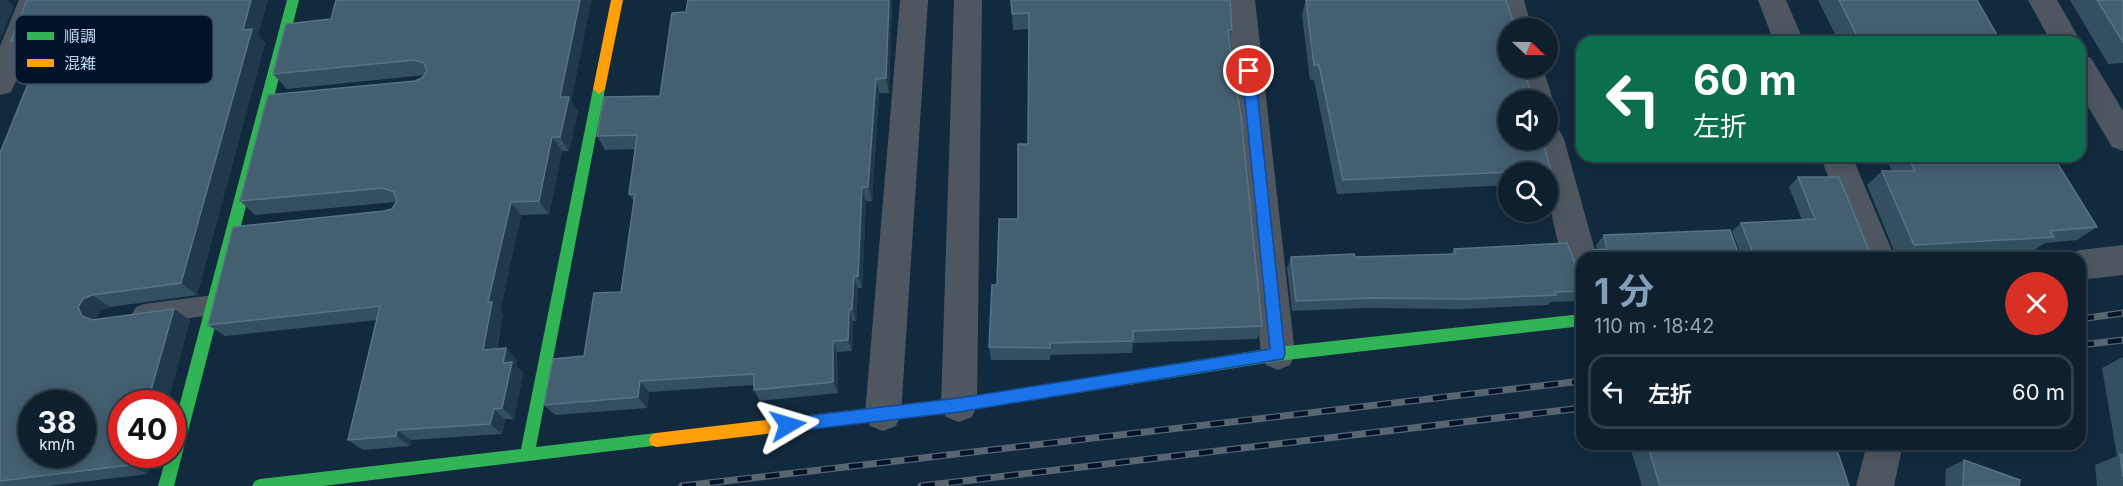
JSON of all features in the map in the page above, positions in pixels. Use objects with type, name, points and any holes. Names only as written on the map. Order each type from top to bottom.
[{"type":"street","points":[[27,15],[33,0]]},
{"type":"street","points":[[166,486],[293,0]]},
{"type":"street","points":[[527,455],[617,0]]},
{"type":"street","points":[[883,414],[914,0]]},
{"type":"street","points":[[959,405],[968,0]]},
{"type":"street","points":[[1241,0],[1278,354]]},
{"type":"street","points":[[1510,0],[1515,18]]},
{"type":"street","points":[[1772,0],[1787,36]]},
{"type":"street","points":[[2042,0],[2063,36]]},
{"type":"street","points":[[0,83],[15,45]]},
{"type":"street","points":[[2086,76],[2123,138]]},
{"type":"street","points":[[1551,150],[1578,252]]},
{"type":"street","points":[[1838,162],[1876,252]]},
{"type":"street","points":[[2086,264],[2123,260]]},
{"type":"street","points":[[260,486],[959,405],[1278,354],[1576,321]]},
{"type":"street","points":[[1875,486],[1884,450]]},
{"type":"lane","points":[[267,101],[290,99]]},
{"type":"lane","points":[[233,229],[256,227]]},
{"type":"lane","points":[[122,318],[213,304]]},
{"type":"building","points":[[27,0],[251,0],[243,30],[252,29],[181,283],[92,295],[83,299],[78,307],[82,316],[92,320],[174,309],[151,390],[108,390],[108,468],[0,481],[0,153],[28,84],[213,84],[213,15],[21,15]]},
{"type":"building","points":[[336,0],[580,0],[560,97],[569,97],[560,137],[552,137],[539,201],[511,202],[488,302],[492,302],[483,350],[506,348],[503,363],[512,362],[502,408],[494,409],[490,424],[397,430],[396,436],[348,440],[380,306],[208,325],[233,227],[384,211],[392,209],[397,201],[394,192],[383,188],[240,201],[268,95],[415,81],[422,78],[427,71],[424,63],[414,60],[273,74],[286,24],[331,19]]},
{"type":"building","points":[[688,0],[889,0],[886,78],[876,79],[868,187],[862,187],[858,276],[854,276],[852,309],[849,310],[848,340],[833,341],[833,382],[754,390],[754,374],[640,381],[638,397],[544,405],[553,359],[584,356],[594,293],[621,292],[635,194],[629,194],[637,135],[597,136],[604,97],[660,96],[672,13],[686,12]]},
{"type":"building","points":[[1011,0],[1230,0],[1232,30],[1228,30],[1241,117],[1262,326],[1133,331],[1133,341],[1050,343],[1050,348],[989,347],[992,285],[997,285],[999,219],[1018,219],[1018,144],[1028,144],[1029,13],[1012,14]]},
{"type":"building","points":[[1306,0],[1506,0],[1512,18],[1498,18],[1498,78],[1526,78],[1530,90],[1498,90],[1498,150],[1545,150],[1549,162],[1498,162],[1498,173],[1343,180],[1319,65],[1314,65]]},
{"type":"building","points":[[1839,0],[1977,0],[1998,36],[1857,36]]},
{"type":"building","points":[[2097,0],[2123,0],[2123,42]]},
{"type":"building","points":[[1910,162],[2057,162],[2097,227],[2050,231],[2054,237],[1914,245],[1882,171],[1915,171]]},
{"type":"building","points":[[1798,177],[1839,177],[1870,252],[1753,252],[1741,223],[1815,219]]},
{"type":"building","points":[[1730,230],[1738,252],[1593,252],[1593,250],[1607,249],[1604,235]]},
{"type":"building","points":[[1567,243],[1576,266],[1576,291],[1555,292],[1556,295],[1468,299],[1372,298],[1296,301],[1291,257],[1354,254],[1355,257],[1456,254],[1454,249]]},
{"type":"building","points":[[1649,450],[1837,450],[1849,486],[1660,486]]},
{"type":"building","points":[[2120,454],[2123,455],[2123,477]]},
{"type":"building","points":[[1964,460],[2020,480],[2019,486],[1963,486]]},
{"type":"railway","points":[[2086,318],[2123,313]]},
{"type":"railway","points":[[2086,344],[2123,340]]},
{"type":"railway","points":[[682,486],[1576,382]]},
{"type":"railway","points":[[921,486],[1576,409]]},
{"type":"traffic: fast","points":[[166,486],[293,0]]},
{"type":"traffic: fast","points":[[527,455],[599,89]]},
{"type":"traffic: fast","points":[[852,417],[959,405],[1278,354],[1576,321]]},
{"type":"traffic: fast","points":[[260,486],[656,440]]},
{"type":"traffic: slow","points":[[599,89],[617,0]]},
{"type":"traffic: slow","points":[[656,440],[852,417]]},
{"type":"route","points":[[788,425],[959,405],[1278,354],[1249,71]]}]
